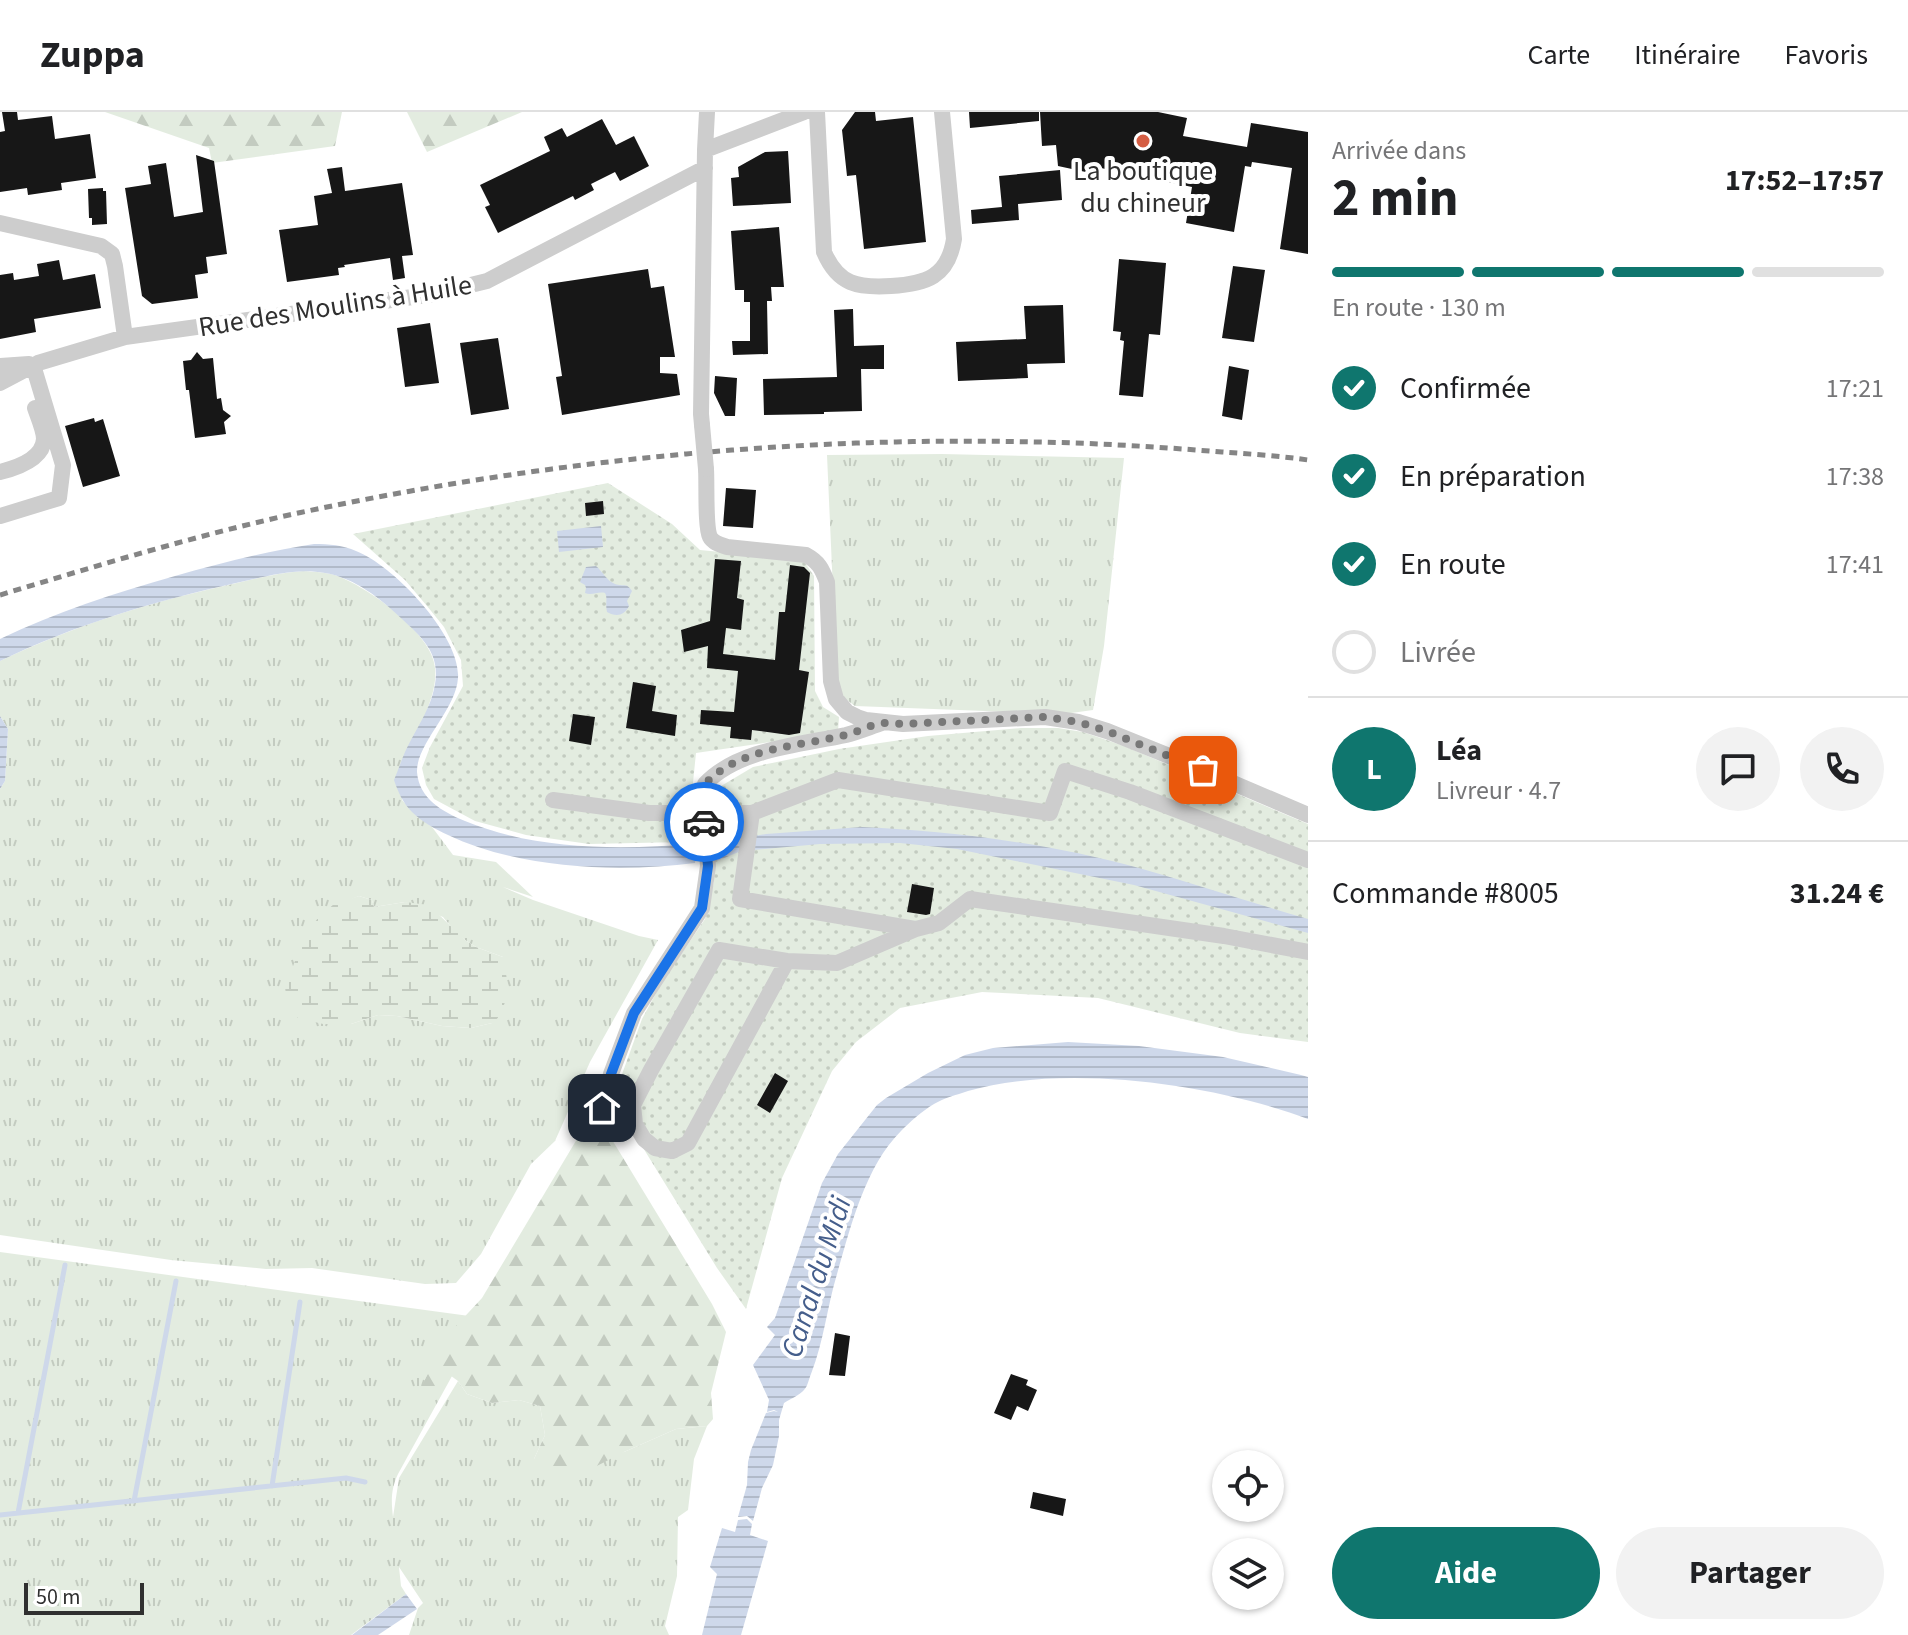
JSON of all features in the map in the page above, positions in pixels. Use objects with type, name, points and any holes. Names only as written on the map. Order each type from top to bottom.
[{"type":"street","points":[[707,112],[701,414],[710,537],[727,547],[806,555],[816,561],[827,582],[831,681],[836,699],[847,712],[866,720],[903,724],[1045,717],[1078,722],[1179,760],[1308,815]]},
{"type":"street","points":[[705,150],[804,112]]},
{"type":"street","points":[[817,112],[824,252],[840,277],[859,286],[870,287],[922,282],[936,276],[949,259],[954,239],[942,112]]},
{"type":"street","name":"Rue des Moulins à Huile","points":[[0,383],[32,366],[125,337],[434,294],[487,281],[705,168]]},
{"type":"street","points":[[0,223],[101,246],[112,254],[125,337]]},
{"type":"street","name":"Rue des Moulins à Huile","points":[[0,366],[32,366]]},
{"type":"street","points":[[0,472],[27,462],[38,454],[44,439],[32,366]]},
{"type":"street","points":[[0,516],[59,498],[63,465],[32,366]]},
{"type":"street","points":[[602,1108],[634,1013],[702,908],[708,866],[705,784],[715,774],[741,759],[883,723]]},
{"type":"street","points":[[553,800],[649,813],[751,819],[838,780],[1050,813],[1065,771],[1130,792],[1308,860]]},
{"type":"street","points":[[751,819],[740,899],[916,929]]},
{"type":"street","points":[[787,961],[688,1143],[672,1151],[655,1148],[644,1139],[635,1124],[633,1105],[719,950],[787,961],[837,963],[916,929],[939,923],[970,899],[1224,936],[1308,952]]},
{"type":"green space","points":[[105,112],[342,112],[335,146],[212,163],[209,148]]},
{"type":"green space","points":[[407,112],[522,112],[427,152]]},
{"type":"green space","points":[[827,455],[1124,458],[1104,646],[1093,710],[1064,714],[855,706],[843,697],[837,681]]},
{"type":"green space","points":[[608,483],[672,524],[700,550],[803,560],[814,576],[815,691],[823,707],[839,717],[838,732],[696,753],[688,832],[682,842],[589,844],[526,835],[475,821],[434,799],[426,785],[422,768],[463,686],[461,660],[444,627],[405,580],[353,534]]},
{"type":"green space","points":[[303,571],[340,577],[383,602],[412,627],[432,655],[434,689],[402,800],[432,827],[453,855],[496,862],[533,897],[503,887],[533,900],[658,940],[590,1062],[555,1141],[531,1164],[481,1254],[456,1283],[425,1284],[312,1268],[266,1269],[171,1260],[0,1235],[0,789],[5,781],[8,729],[0,716],[0,661],[54,637],[138,608],[263,577]],"holes":[[[359,896],[372,900],[374,907],[405,902],[443,917],[465,940],[503,957],[492,1023],[471,1028],[442,1026],[378,1015],[351,1024],[323,1024],[347,901]]]},
{"type":"green space","points":[[1021,728],[1083,732],[1124,746],[1308,824],[1308,1042],[1240,1033],[1098,998],[982,992],[900,1008],[856,1042],[832,1071],[782,1178],[746,1309],[717,1268],[613,1099],[642,1019],[661,984],[705,919],[714,882],[716,789],[753,767],[839,749],[928,736]]},
{"type":"green space","points":[[359,896],[372,900],[374,907],[405,902],[429,905],[465,940],[503,957],[509,991],[500,1016],[492,1023],[471,1028],[442,1026],[397,1016],[378,1015],[351,1024],[323,1024],[298,1018],[287,1002],[285,987],[305,935],[334,904]]},
{"type":"green space","points":[[600,1120],[726,1332],[711,1393],[713,1419],[707,1426],[676,1429],[554,1488],[534,1459],[545,1435],[540,1406],[519,1400],[492,1403],[467,1394],[458,1381],[447,1373],[422,1418],[412,1409],[442,1341],[482,1298],[586,1124]]},
{"type":"green space","points":[[0,1252],[484,1318],[398,1474],[392,1495],[393,1517],[399,1478],[458,1381],[467,1394],[492,1403],[519,1400],[540,1406],[545,1435],[534,1459],[624,1452],[676,1429],[707,1426],[694,1459],[688,1510],[678,1517],[677,1576],[665,1626],[669,1635],[409,1635],[418,1608],[423,1603],[399,1567],[401,1586],[406,1594],[351,1635],[0,1635]]},
{"type":"water","points":[[601,526],[603,547],[559,552],[557,531]]},
{"type":"water","points":[[314,544],[351,549],[388,571],[422,604],[449,642],[456,661],[456,690],[423,750],[417,772],[422,790],[441,809],[492,831],[548,843],[606,847],[693,844],[698,848],[695,863],[602,868],[537,861],[476,846],[443,833],[420,819],[403,801],[394,780],[432,695],[436,674],[433,657],[420,637],[385,604],[357,584],[336,576],[314,571],[291,572],[175,598],[86,625],[0,661],[0,639],[64,612],[210,566]]},
{"type":"water","points":[[596,566],[612,583],[626,586],[632,591],[627,601],[629,606],[622,614],[607,612],[605,593],[585,593],[585,585],[580,582],[586,567]]},
{"type":"water","points":[[0,716],[8,729],[5,781],[0,789]]},
{"type":"water","points":[[862,827],[1002,840],[1106,860],[1308,919],[1308,933],[1134,885],[957,849],[900,843],[820,844],[741,851],[717,861],[710,844],[766,834]]},
{"type":"water","name":"Canal du Midi","points":[[1068,1042],[1139,1046],[1223,1057],[1308,1077],[1308,1119],[1185,1087],[1093,1078],[1007,1083],[955,1095],[925,1110],[888,1146],[869,1179],[848,1236],[807,1384],[802,1392],[784,1403],[773,1465],[762,1488],[753,1521],[747,1516],[738,1517],[747,1485],[751,1450],[766,1413],[778,1412],[774,1410],[767,1412],[769,1400],[753,1365],[775,1335],[767,1327],[775,1318],[822,1183],[838,1154],[877,1105],[928,1073],[965,1055],[993,1048]]},
{"type":"water","points":[[747,1519],[752,1524],[750,1535],[768,1541],[741,1635],[702,1635],[717,1574],[710,1567],[722,1528],[735,1532],[738,1520]]},
{"type":"water","points":[[406,1594],[417,1609],[378,1635],[352,1635]]},
{"type":"building","points":[[2,112],[17,112],[18,120],[52,116],[55,139],[90,134],[96,178],[61,183],[62,190],[28,195],[27,188],[0,192],[0,132],[5,131]]},
{"type":"building","points":[[855,112],[875,112],[876,121],[913,117],[926,242],[864,249],[856,175],[847,176],[842,130]]},
{"type":"building","points":[[969,112],[1039,112],[1039,121],[970,128]]},
{"type":"building","points":[[1040,112],[1158,112],[1187,118],[1183,136],[1247,147],[1251,123],[1308,132],[1308,254],[1280,249],[1292,168],[1252,162],[1251,167],[1245,166],[1234,232],[1186,223],[1192,187],[1096,167],[1095,174],[1058,166],[1056,145],[1042,146]]},
{"type":"building","points":[[602,119],[616,145],[634,136],[649,166],[620,181],[615,172],[591,184],[594,190],[575,200],[573,196],[498,233],[485,207],[490,205],[480,185],[550,151],[544,137],[562,128],[567,137]]},
{"type":"building","points":[[788,151],[791,203],[733,206],[731,178],[739,177],[738,167],[765,152]]},
{"type":"building","points":[[196,155],[214,161],[227,254],[206,257],[208,273],[195,275],[198,298],[152,304],[142,296],[125,188],[151,184],[148,166],[166,163],[174,217],[203,212]]},
{"type":"building","points":[[342,167],[345,191],[402,183],[413,255],[402,256],[405,278],[393,280],[390,258],[344,265],[338,268],[339,275],[287,282],[279,230],[318,225],[314,196],[332,193],[327,169]]},
{"type":"building","points":[[1060,170],[1062,200],[1018,204],[1019,220],[972,224],[971,210],[1002,207],[999,176]]},
{"type":"building","points":[[103,188],[106,191],[107,224],[92,225],[88,189]]},
{"type":"building","points":[[779,227],[784,287],[771,287],[772,301],[767,301],[768,354],[733,355],[732,341],[750,341],[750,302],[744,302],[744,290],[735,290],[731,231]]},
{"type":"building","points":[[1119,259],[1166,263],[1160,335],[1149,334],[1143,397],[1119,395],[1124,341],[1120,340],[1121,332],[1113,331]]},
{"type":"building","points":[[59,260],[63,280],[95,274],[101,308],[34,319],[36,332],[0,339],[0,275],[13,273],[14,280],[39,276],[37,264]]},
{"type":"building","points":[[1233,266],[1265,270],[1254,342],[1222,338]]},
{"type":"building","points":[[648,269],[651,288],[664,286],[675,357],[660,357],[660,373],[677,374],[680,395],[562,415],[556,377],[562,376],[548,284]]},
{"type":"building","points":[[1063,305],[1065,363],[1027,364],[1028,378],[958,381],[956,342],[1026,339],[1024,306]]},
{"type":"building","points":[[853,309],[854,346],[884,345],[884,369],[861,369],[862,411],[764,415],[763,379],[837,377],[834,310]]},
{"type":"building","points":[[430,323],[439,383],[405,387],[397,328]]},
{"type":"building","points":[[498,338],[509,409],[471,415],[460,343]]},
{"type":"building","points":[[197,352],[203,359],[213,358],[217,399],[221,398],[223,410],[231,416],[224,422],[226,434],[195,438],[183,361],[191,360]]},
{"type":"building","points":[[1229,366],[1249,370],[1242,420],[1222,416]]},
{"type":"building","points":[[715,376],[737,378],[735,416],[725,416],[714,393]]},
{"type":"building","points":[[94,418],[95,422],[103,419],[120,476],[83,487],[65,426]]},
{"type":"building","points":[[726,488],[756,490],[753,528],[723,526]]},
{"type":"building","points":[[603,501],[604,514],[586,516],[585,503]]},
{"type":"building","points":[[715,559],[741,561],[737,598],[744,600],[741,630],[726,628],[723,654],[775,660],[779,612],[785,612],[790,565],[804,567],[810,573],[799,670],[809,672],[800,733],[789,735],[752,730],[751,740],[730,738],[731,727],[700,724],[701,710],[734,712],[738,671],[707,668],[708,646],[684,652],[681,630],[710,621]]},
{"type":"building","points":[[633,682],[656,686],[652,711],[677,715],[675,736],[626,728]]},
{"type":"building","points":[[573,714],[595,717],[591,745],[569,741]]},
{"type":"building","points":[[912,884],[934,888],[930,914],[907,912]]},
{"type":"building","points":[[775,1073],[788,1081],[770,1113],[757,1105]]},
{"type":"building","points":[[835,1333],[850,1336],[845,1376],[829,1375]]},
{"type":"building","points":[[1011,1374],[1028,1380],[1026,1385],[1037,1390],[1028,1411],[1017,1406],[1011,1420],[994,1413]]},
{"type":"building","points":[[1033,1492],[1066,1499],[1063,1516],[1030,1508]]},
{"type":"waterway","points":[[18,1513],[65,1265]]},
{"type":"waterway","points":[[134,1501],[176,1281]]},
{"type":"waterway","points":[[272,1486],[300,1302]]},
{"type":"waterway","points":[[0,1515],[346,1478],[365,1482]]},
{"type":"railway","points":[[0,595],[180,542],[289,515],[474,480],[660,456],[754,448],[942,441],[1106,444],[1308,460]]},
{"type":"way so far","points":[[704,822],[705,784],[715,774],[741,759],[883,723],[1045,717],[1107,731],[1203,770]]},
{"type":"place","name":"La boutique du chineur","points":[[1143,141]]},
{"type":"route","points":[[602,1108],[634,1013],[702,908],[708,866],[704,822]]}]
